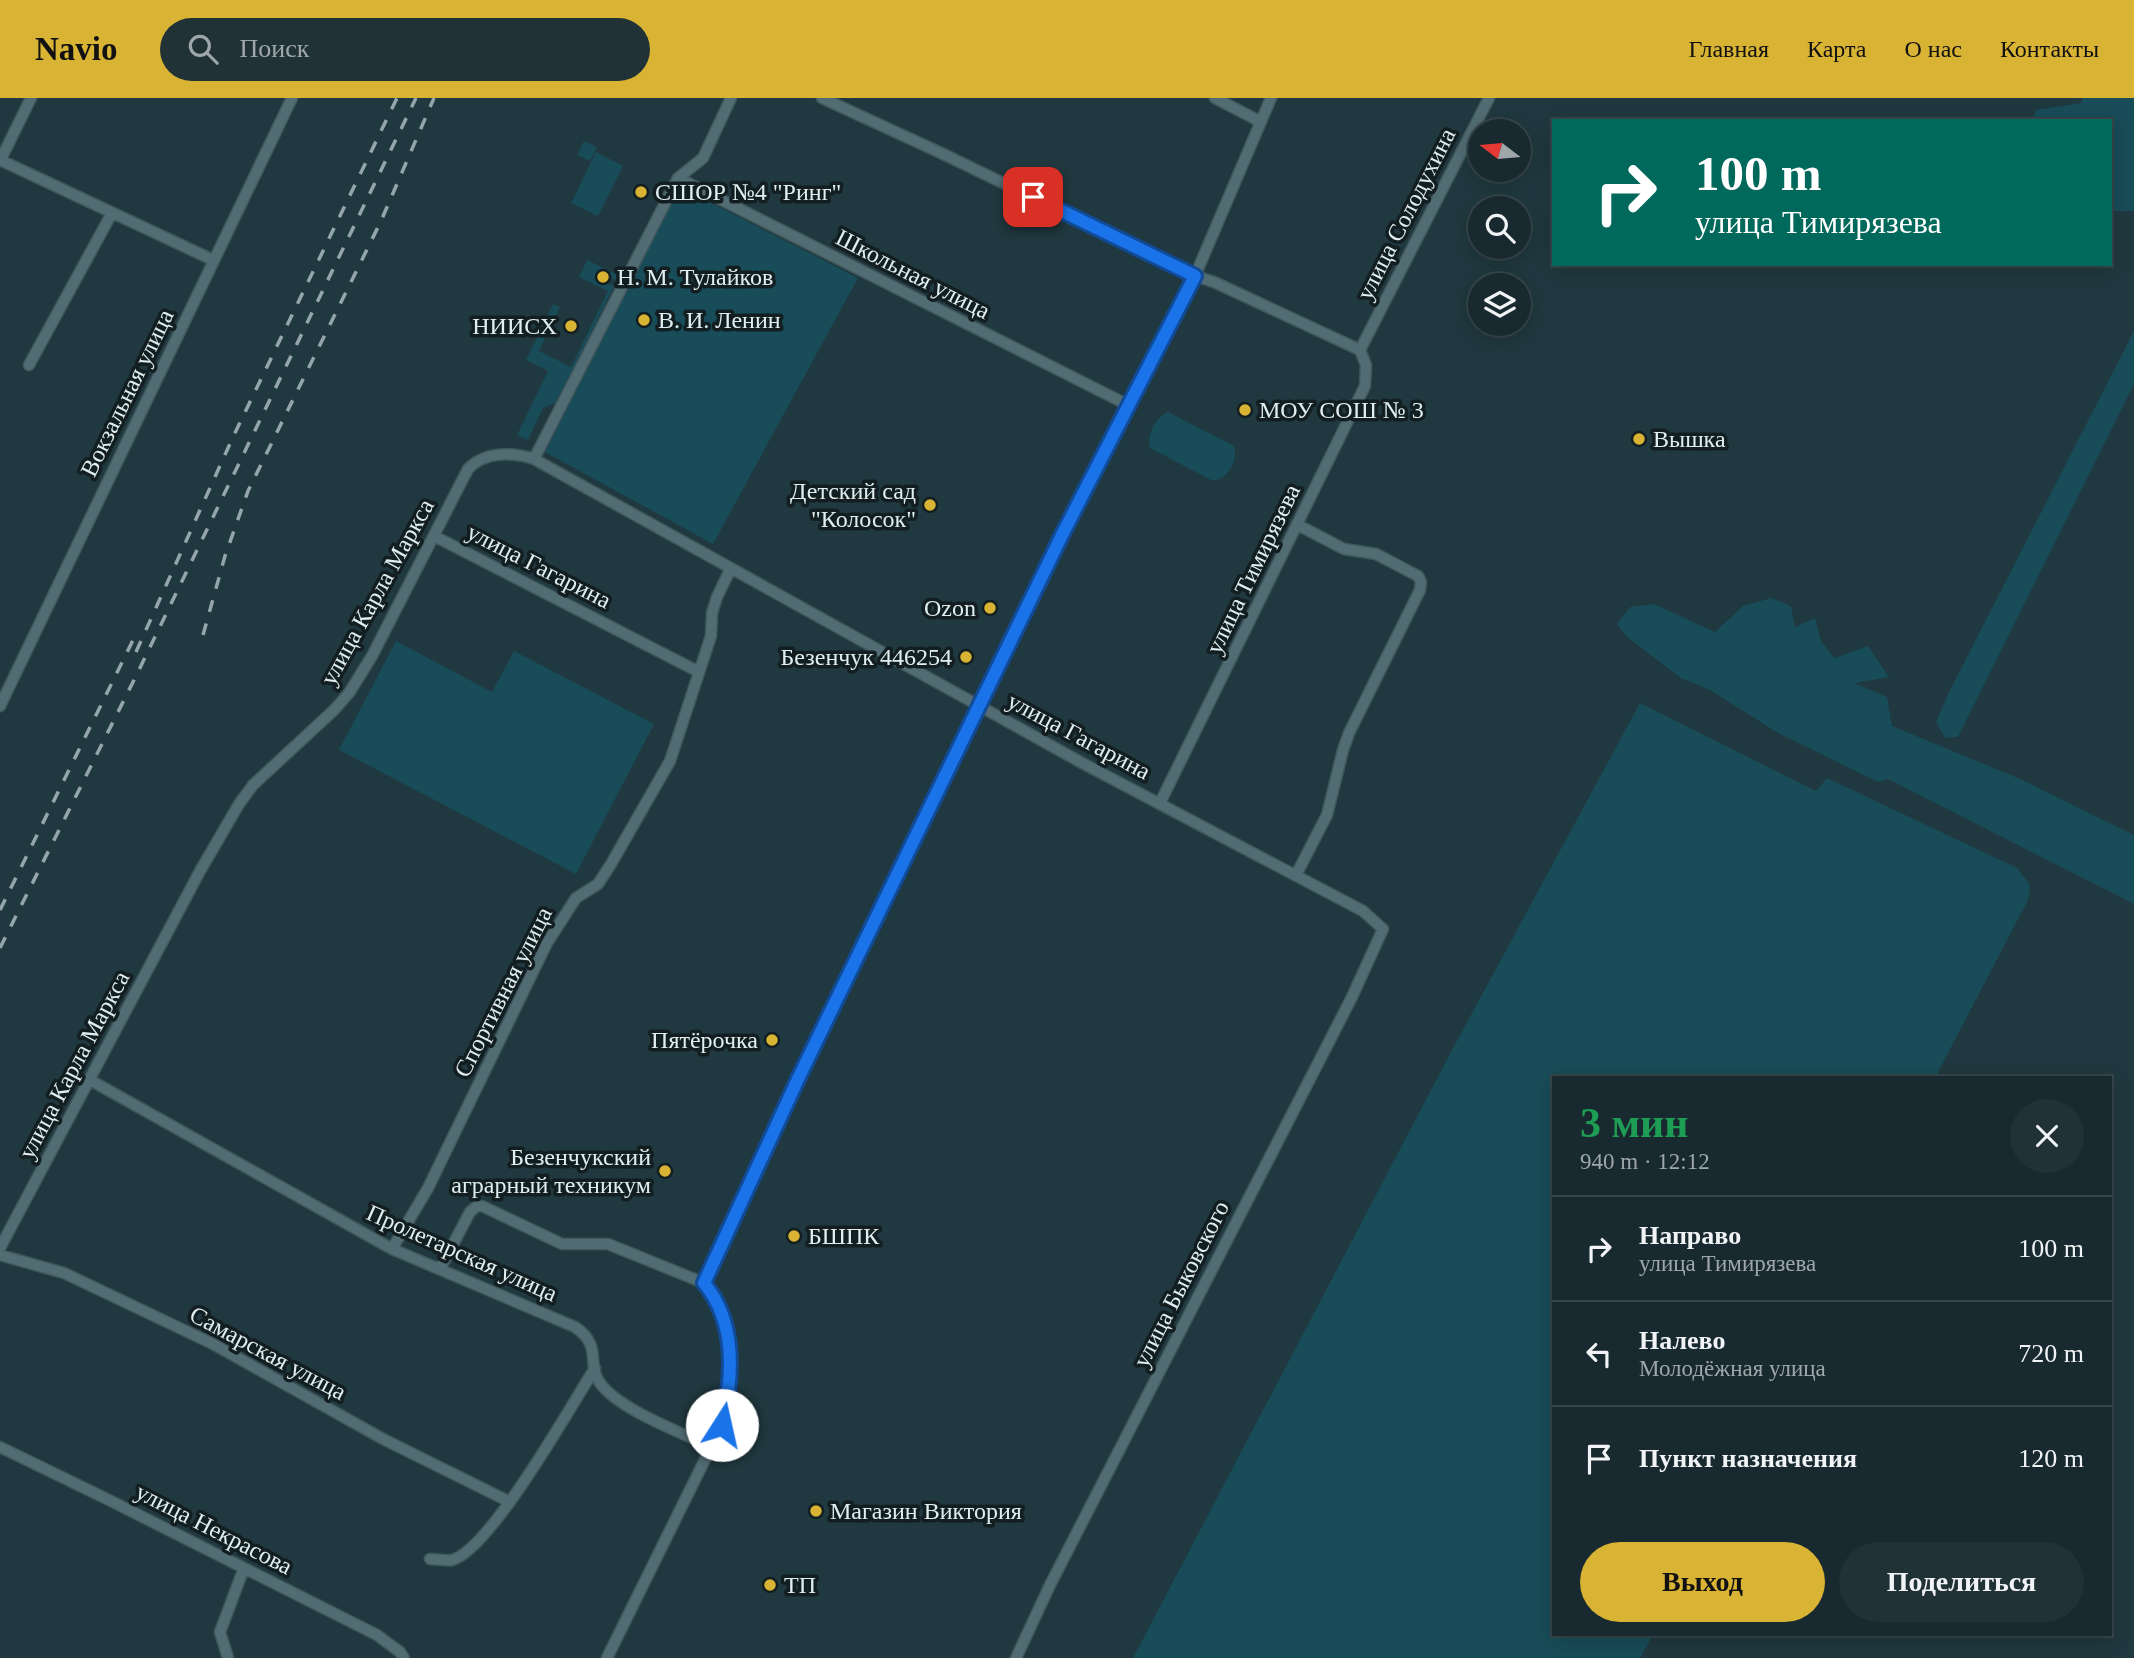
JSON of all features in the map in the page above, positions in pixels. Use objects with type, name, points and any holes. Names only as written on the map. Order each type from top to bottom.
[{"type":"street","points":[[31,98],[0,160],[214,260]]},
{"type":"street","name":"Вокзальная улица","points":[[0,706],[292,98]]},
{"type":"street","points":[[534,459],[678,178],[703,159],[731,98]]},
{"type":"street","points":[[822,98],[1195,276],[1214,282],[1360,350]]},
{"type":"street","points":[[1215,98],[1261,122]]},
{"type":"street","points":[[704,1283],[804,1068],[1062,535],[1195,276],[1270,98]]},
{"type":"street","name":"улица Солодухина","points":[[1360,350],[1489,98]]},
{"type":"street","name":"Школьная улица","points":[[678,178],[1130,406]]},
{"type":"street","points":[[29,365],[97,245],[112,213]]},
{"type":"street","name":"улица Тимирязева","points":[[1160,803],[1365,386],[1366,365],[1360,350]]},
{"type":"street","name":"улица Карла Маркса","points":[[0,1248],[194,882],[239,804],[253,785],[334,710],[348,693],[372,656],[465,475],[474,464],[486,457],[504,454],[520,454],[534,459]]},
{"type":"street","name":"улица Гагарина","points":[[534,459],[980,706],[1363,911],[1383,929]]},
{"type":"street","points":[[1296,875],[1327,815],[1349,733],[1420,590],[1421,582],[1418,576],[1376,554],[1344,549],[1297,525]]},
{"type":"street","name":"улица Гагарина","points":[[434,536],[699,672]]},
{"type":"street","name":"Спортивная улица","points":[[392,1249],[428,1188],[547,943],[576,898],[598,884],[670,761],[710,636],[717,597],[731,568]]},
{"type":"street","name":"улица Быковского","points":[[1016,1658],[1050,1585],[1352,999],[1383,929]]},
{"type":"street","name":"Пролетарская улица","points":[[90,1080],[392,1249],[575,1327],[587,1337],[592,1347],[600,1383],[618,1400],[712,1447]]},
{"type":"street","points":[[440,1269],[470,1212],[477,1206],[482,1206],[562,1244],[608,1244],[704,1283],[724,1313],[730,1349],[727,1405],[722,1425],[607,1658]]},
{"type":"street","name":"Самарская улица","points":[[0,1255],[64,1273],[213,1345],[383,1438],[510,1502]]},
{"type":"street","points":[[430,1559],[452,1560],[480,1541],[510,1502],[595,1367]]},
{"type":"street","name":"улица Некрасова","points":[[0,1447],[377,1635],[404,1658]]},
{"type":"street","points":[[228,1658],[220,1632],[244,1568]]},
{"type":"shaded area","points":[[2083,98],[2134,98],[2134,211],[2112,211],[2112,119],[2033,119],[2036,110],[2081,103]]},
{"type":"shaded area","points":[[584,141],[597,147],[590,161],[577,155]]},
{"type":"shaded area","points":[[596,152],[623,166],[598,216],[571,203]]},
{"type":"shaded area","points":[[680,187],[858,278],[713,544],[545,452]]},
{"type":"shaded area","points":[[587,260],[620,276],[618,281],[601,274],[599,279],[614,286],[558,402],[543,408],[528,440],[517,435],[548,371],[526,360],[553,304],[560,307],[539,351],[571,367],[608,291],[579,277]]},
{"type":"shaded area","points":[[2134,331],[2134,384],[1958,737],[1945,738],[1936,722],[1948,694]]},
{"type":"shaded area","points":[[1168,412],[1234,446],[1235,458],[1227,474],[1217,480],[1211,480],[1150,448],[1149,438],[1153,427]]},
{"type":"shaded area","points":[[1771,598],[1791,606],[1795,627],[1815,618],[1821,641],[1834,658],[1868,646],[1889,677],[1854,683],[1887,697],[1892,726],[2018,778],[2134,835],[2134,904],[1888,779],[1878,782],[1778,733],[1710,690],[1681,678],[1627,637],[1617,624],[1630,607],[1654,604],[1715,632],[1743,606]]},
{"type":"shaded area","points":[[396,641],[492,692],[514,651],[654,724],[576,874],[339,750]]},
{"type":"shaded area","points":[[1640,703],[1816,791],[1827,778],[2017,868],[2030,885],[2028,900],[1936,1076],[1552,1076],[1552,1636],[1652,1636],[1640,1658],[1133,1658],[1452,1050]]},
{"type":"railway","points":[[136,652],[233,437],[397,98]]},
{"type":"railway","points":[[0,948],[137,674],[416,98]]},
{"type":"railway","points":[[203,635],[225,556],[248,491],[381,221],[434,98]]},
{"type":"railway","points":[[0,910],[135,636]]},
{"type":"place","name":"СШОР №4 \"Ринг\"","points":[[641,192]]},
{"type":"place","name":"Н. М. Тулайков","points":[[603,277]]},
{"type":"place","name":"В. И. Ленин","points":[[644,320]]},
{"type":"place","name":"НИИСХ","points":[[571,326]]},
{"type":"place","name":"МОУ СОШ № 3","points":[[1245,410]]},
{"type":"place","name":"Вышка","points":[[1639,439]]},
{"type":"place","name":"Детский сад \"Колосок\"","points":[[930,505]]},
{"type":"place","name":"Ozon","points":[[990,608]]},
{"type":"place","name":"Безенчук 446254","points":[[966,657]]},
{"type":"place","name":"Пятёрочка","points":[[772,1040]]},
{"type":"place","name":"Безенчукский аграрный техникум","points":[[665,1171]]},
{"type":"place","name":"БШПК","points":[[794,1236]]},
{"type":"place","name":"Магазин Виктория","points":[[816,1511]]},
{"type":"place","name":"ТП","points":[[770,1585]]},
{"type":"route","points":[[722,1425],[730,1380],[730,1349],[724,1313],[704,1283],[798,1079],[1062,535],[1195,276],[1033,197]]}]
